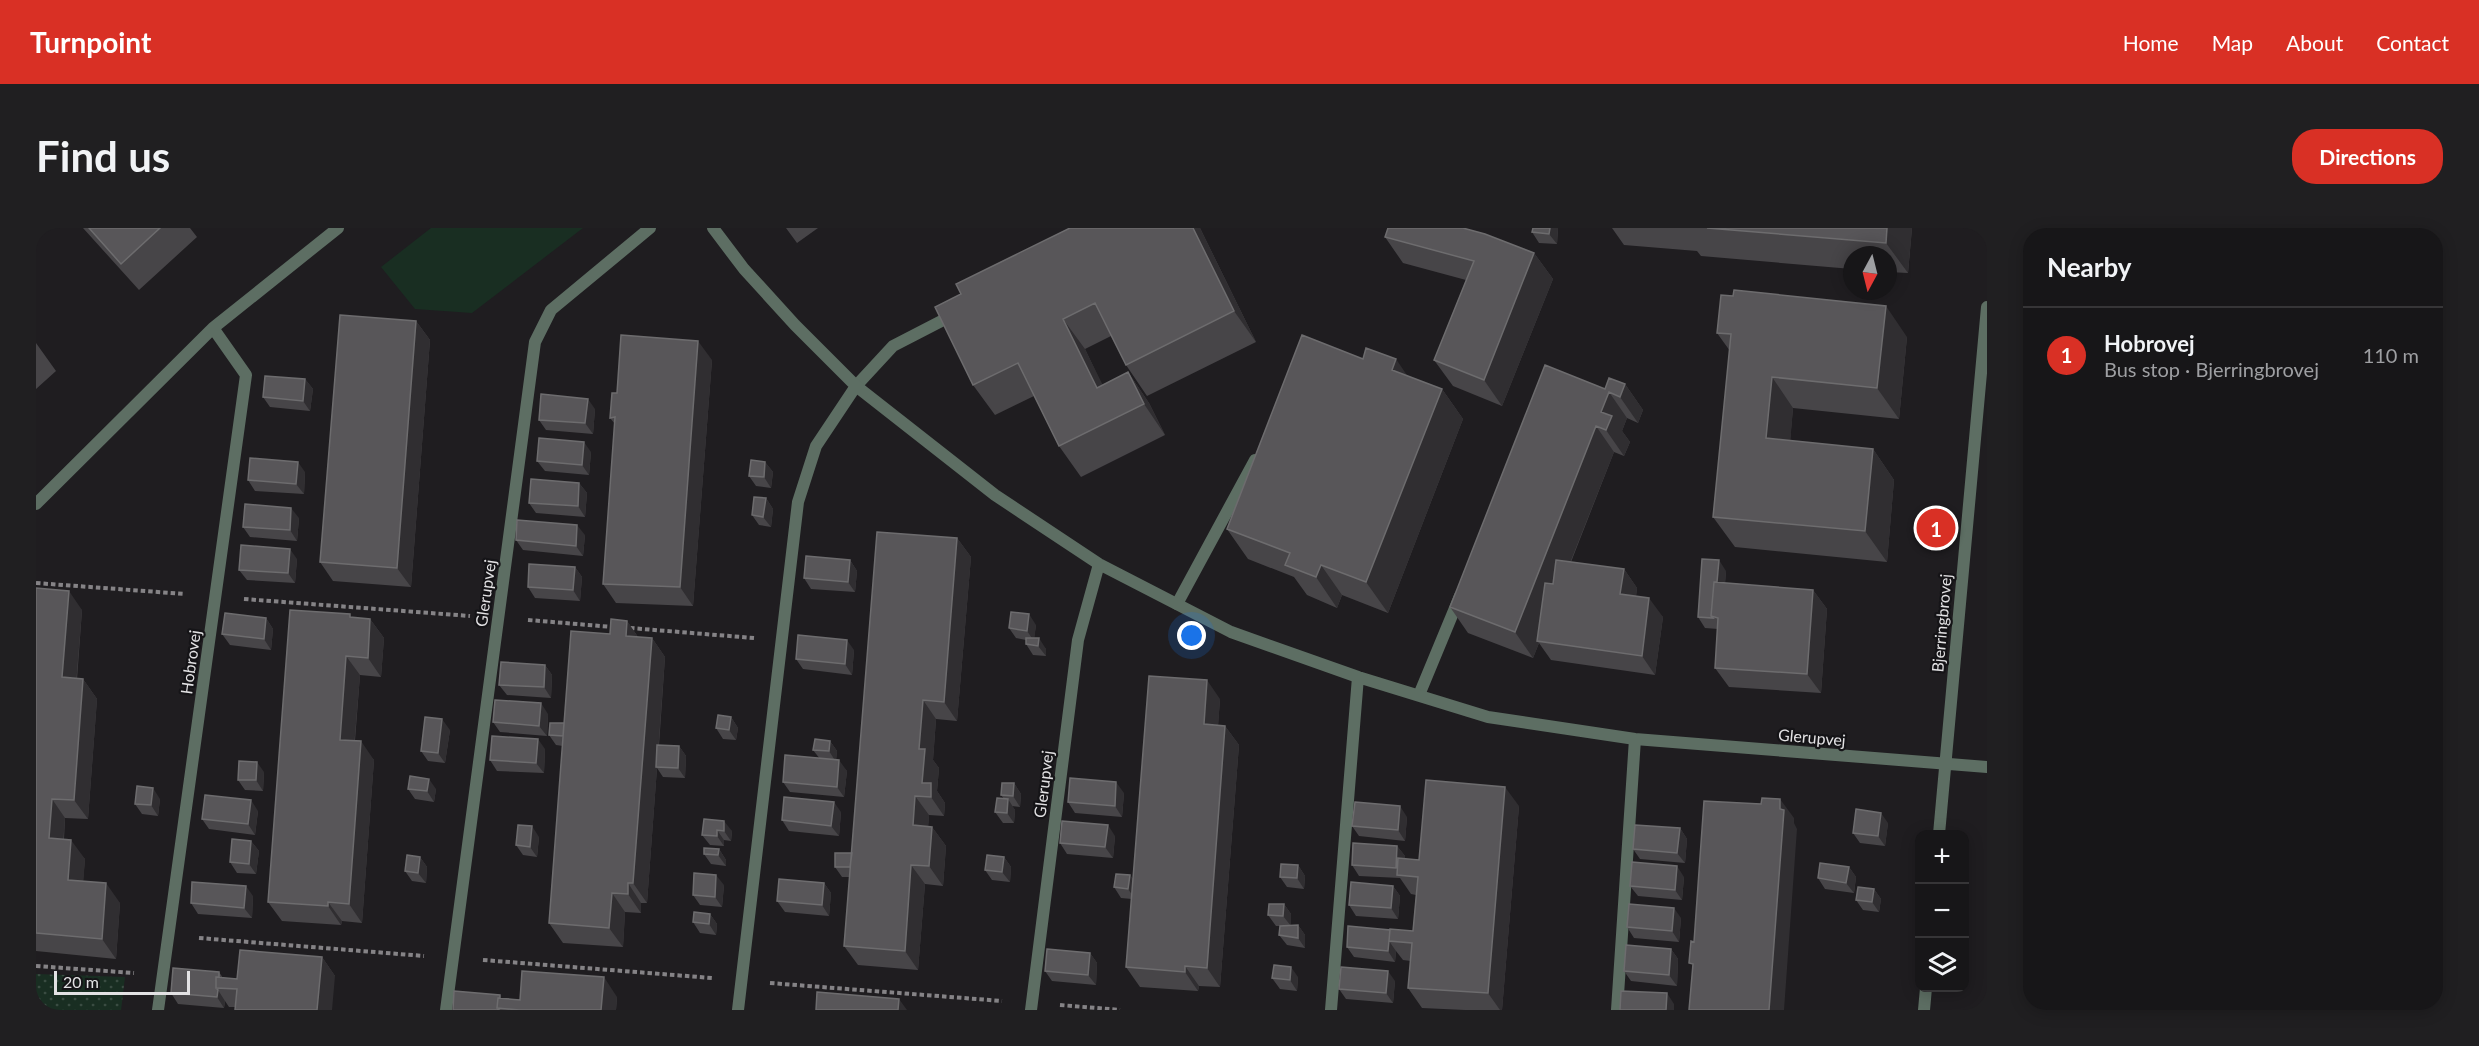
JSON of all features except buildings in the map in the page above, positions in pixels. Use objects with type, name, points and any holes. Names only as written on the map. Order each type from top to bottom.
[{"type":"street","points":[[36,504],[213,328],[338,228]]},
{"type":"street","name":"Glerupvej","points":[[446,1010],[536,342],[550,310],[650,228]]},
{"type":"street","name":"Glerupvej","points":[[713,228],[744,269],[795,325],[856,386],[995,495],[1099,564],[1231,632],[1358,677],[1488,717],[1635,739],[1987,767]]},
{"type":"street","points":[[738,1010],[798,502],[816,446],[856,386],[893,346],[967,307]]},
{"type":"street","name":"Bjerringbrovej","points":[[1939,830],[1987,307]]},
{"type":"street","name":"Hobrovej","points":[[158,1010],[246,375],[213,328]]},
{"type":"street","points":[[1177,604],[1260,451]]},
{"type":"street","name":"Glerupvej","points":[[1032,1007],[1078,640],[1099,564]]},
{"type":"street","points":[[1419,695],[1463,588]]},
{"type":"street","points":[[1331,1010],[1358,677]]},
{"type":"street","points":[[1617,1010],[1635,739]]},
{"type":"street","points":[[1924,1010],[1926,992]]},
{"type":"path","points":[[36,583],[616,627]]},
{"type":"path","points":[[628,628],[781,640]]},
{"type":"path","points":[[168,936],[741,981],[1032,1007],[1120,1010]]},
{"type":"path","points":[[36,966],[163,975]]},
{"type":"green space","points":[[431,228],[583,228],[472,313],[415,309],[381,267]]},
{"type":"green space","points":[[36,974],[125,977],[121,1010],[36,1010]]},
{"type":"place","name":"Hobrovej","points":[[1936,528]]}]
